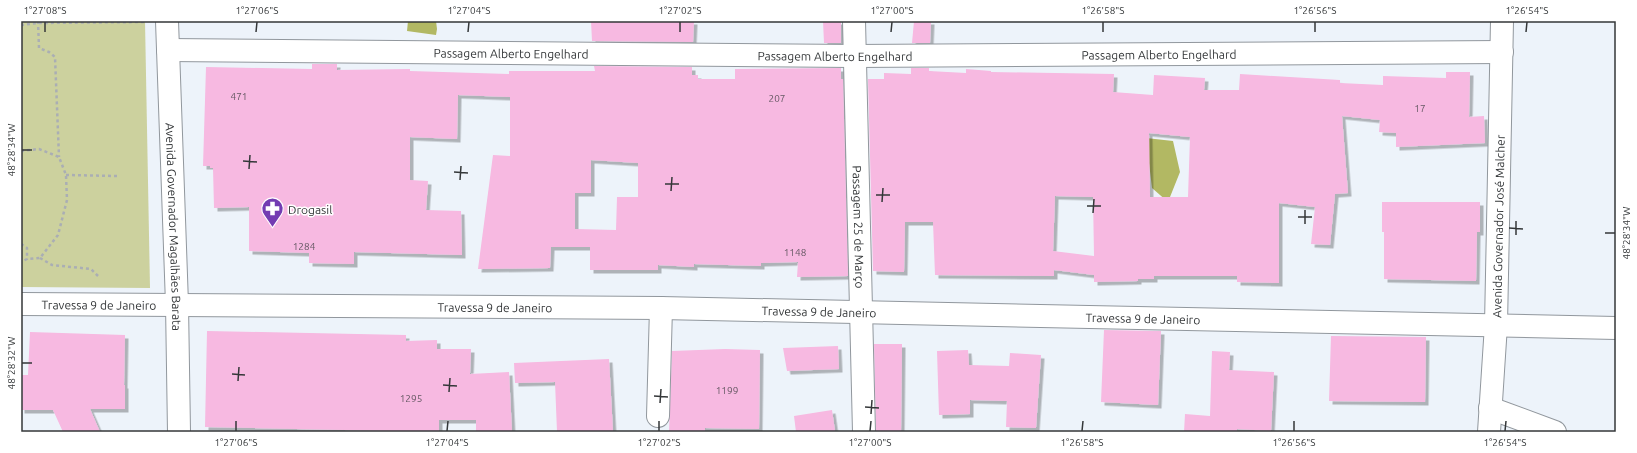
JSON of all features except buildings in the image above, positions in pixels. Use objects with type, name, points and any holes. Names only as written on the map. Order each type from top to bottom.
[{"type":"main road","name":"Avenida Governador Magalhães Barata","points":[[167,21],[177,304],[179,432]]},
{"type":"main road","name":"Passagem 25 de Março","points":[[854,21],[864,432]]},
{"type":"main road","name":"Avenida Governador José Malcher","points":[[1489,432],[1496,325],[1502,21]]},
{"type":"main road","name":"Passagem Alberto Engelhard","points":[[168,50],[854,56],[1502,52]]},
{"type":"main road","name":"Travessa 9 de Janeiro","points":[[21,304],[654,308],[1616,328]]},
{"type":"main road","points":[[651,410],[654,308]]},
{"type":"main road","points":[[1490,408],[1555,432]]},
{"type":"path","points":[[38,22],[39,48],[49,52],[55,57],[59,157],[66,175],[67,200],[58,235],[40,258]]},
{"type":"path","points":[[21,25],[38,22],[145,22]]},
{"type":"path","points":[[21,151],[39,149],[59,157]]},
{"type":"path","points":[[66,175],[117,176]]},
{"type":"path","points":[[21,244],[27,248],[27,259]]},
{"type":"path","points":[[21,262],[27,259],[40,258],[52,265],[91,268],[98,276]]},
{"type":"green space","points":[[21,21],[145,21],[150,288],[21,287]]},
{"type":"green space","points":[[408,21],[436,21],[436,35],[407,31]]},
{"type":"green space","points":[[1146,138],[1173,141],[1180,172],[1168,202],[1152,188]]},
{"type":"place","name":"Drogasil","points":[[273,228]]}]
